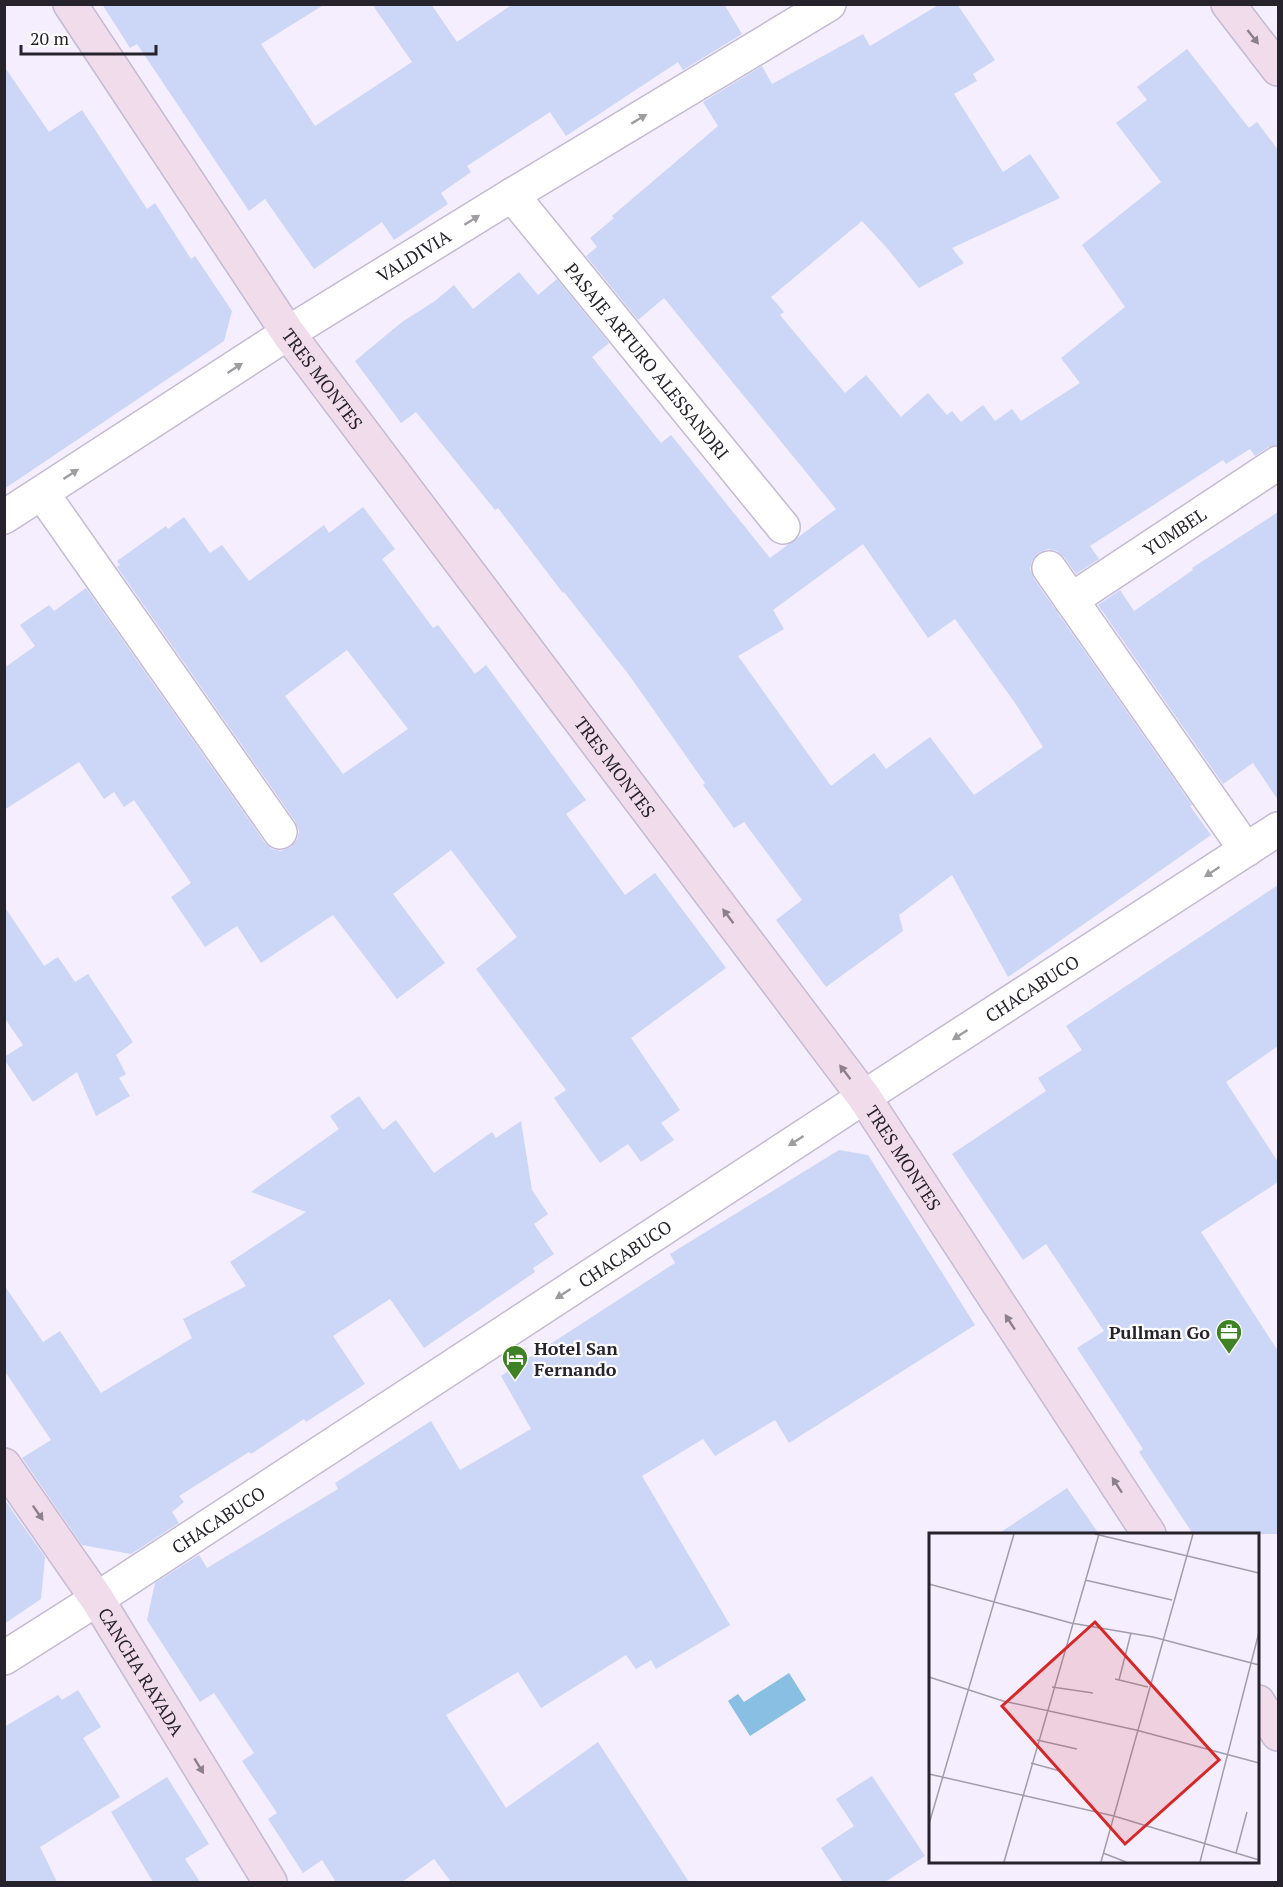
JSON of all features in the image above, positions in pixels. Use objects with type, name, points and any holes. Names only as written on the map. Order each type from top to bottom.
[{"type":"street","name":"TRES MONTES","points":[[70,4],[288,333],[864,1097],[1148,1533]]},
{"type":"street","name":"VALDIVIA","points":[[4,517],[288,333],[829,4]]},
{"type":"street","points":[[1228,4],[1278,69]]},
{"type":"street","name":"PASAJE ARTURO ALESSANDRI","points":[[512,195],[783,528]]},
{"type":"street","name":"YUMBEL","points":[[1071,600],[1278,463]]},
{"type":"street","points":[[42,493],[280,832]]},
{"type":"street","points":[[1049,568],[1246,850]]},
{"type":"street","name":"CHACABUCO","points":[[4,1658],[98,1599],[864,1097],[1278,829]]},
{"type":"street","name":"CANCHA RAYADA","points":[[4,1465],[98,1599],[270,1882]]},
{"type":"street","points":[[1259,1705],[1278,1734]]},
{"type":"water","points":[[789,1673],[806,1700],[750,1736],[728,1701],[738,1694],[744,1702]]},
{"type":"building","points":[[102,4],[325,4],[261,44],[315,126],[412,62],[372,4],[431,4],[457,42],[513,4],[724,4],[742,34],[683,70],[678,62],[566,136],[550,112],[467,166],[471,172],[441,193],[448,204],[394,240],[382,222],[314,269],[265,199],[249,211],[137,44],[130,48]]},
{"type":"building","points":[[940,4],[957,4],[995,60],[973,74],[977,81],[954,94],[1003,172],[1030,154],[1060,198],[952,248],[964,263],[919,288],[862,221],[771,297],[784,312],[780,315],[845,393],[866,375],[901,417],[928,393],[947,415],[952,411],[961,422],[983,405],[995,421],[1012,409],[1021,421],[1080,383],[1061,358],[1125,307],[1082,245],[1161,182],[1116,123],[1147,100],[1137,87],[1187,49],[1249,128],[1257,122],[1278,150],[1278,445],[1268,447],[1255,456],[1250,449],[1226,464],[1223,460],[1090,546],[1099,559],[1076,574],[1064,557],[1057,551],[1048,549],[1038,553],[1030,569],[1034,579],[1211,835],[1008,977],[952,875],[899,915],[903,931],[826,987],[776,920],[802,900],[744,822],[734,828],[629,675],[498,508],[495,510],[416,412],[401,423],[355,361],[402,322],[435,301],[454,285],[473,309],[519,272],[538,295],[557,279],[609,343],[592,357],[661,443],[671,435],[770,558],[836,509],[664,298],[638,320],[586,256],[597,247],[590,238],[614,218],[612,216],[718,126],[703,102],[762,66],[772,84],[863,34],[870,46]],"holes":[[[863,544],[928,638],[955,619],[1015,703],[1043,747],[974,795],[930,737],[886,769],[874,753],[831,786],[738,656],[784,629],[773,610]]]},
{"type":"building","points":[[4,66],[49,132],[82,110],[147,209],[155,203],[191,259],[195,256],[232,311],[224,341],[4,489]]},
{"type":"building","points":[[363,507],[395,549],[382,559],[433,628],[438,625],[475,674],[486,665],[586,800],[566,814],[625,895],[655,873],[726,968],[631,1038],[680,1110],[661,1123],[674,1140],[641,1162],[628,1144],[600,1163],[554,1098],[566,1090],[476,969],[517,937],[451,850],[393,894],[445,963],[397,999],[333,915],[261,963],[237,926],[205,947],[171,897],[191,883],[134,800],[124,807],[114,792],[104,799],[79,762],[4,810],[4,668],[35,646],[20,625],[49,605],[54,611],[86,588],[265,843],[272,849],[281,851],[291,847],[299,831],[295,821],[117,567],[120,565],[117,561],[166,526],[168,529],[184,517],[210,553],[222,545],[249,581],[324,525],[329,533]],"holes":[[[347,650],[408,729],[343,774],[285,696]]]},
{"type":"building","points":[[1278,512],[1278,800],[1253,763],[1223,784],[1098,605],[1120,590],[1134,611],[1193,570],[1192,568]]},
{"type":"building","points":[[1278,885],[1278,1046],[1226,1082],[1278,1162],[1278,1182],[1201,1232],[1278,1351],[1278,1534],[1192,1533],[1139,1452],[1143,1449],[1077,1348],[1104,1331],[1046,1244],[1023,1260],[952,1154],[1046,1091],[1038,1078],[1082,1050],[1066,1026]]},
{"type":"building","points":[[4,906],[44,966],[58,957],[75,982],[88,974],[133,1042],[116,1055],[126,1074],[119,1078],[130,1096],[96,1116],[77,1072],[33,1102],[4,1059],[23,1045],[4,1017]]},
{"type":"building","points":[[359,1096],[383,1130],[396,1120],[434,1173],[492,1132],[496,1138],[521,1121],[532,1190],[548,1214],[534,1224],[554,1254],[533,1268],[535,1272],[424,1348],[390,1299],[333,1336],[365,1384],[306,1422],[304,1419],[251,1454],[249,1452],[179,1496],[184,1502],[172,1512],[179,1523],[131,1554],[82,1545],[22,1458],[51,1440],[4,1370],[4,1285],[43,1342],[60,1331],[101,1393],[192,1338],[183,1319],[246,1286],[230,1262],[306,1212],[251,1192],[339,1129],[330,1116]]},
{"type":"building","points":[[839,1150],[868,1155],[975,1325],[789,1443],[775,1420],[715,1456],[703,1439],[642,1476],[730,1625],[656,1669],[651,1660],[636,1669],[626,1655],[541,1708],[518,1672],[446,1715],[506,1808],[598,1742],[689,1882],[451,1882],[434,1859],[402,1882],[336,1882],[322,1860],[303,1873],[268,1819],[277,1813],[242,1761],[254,1753],[214,1693],[200,1702],[147,1620],[155,1583],[199,1555],[207,1568],[338,1489],[335,1483],[431,1421],[460,1470],[531,1429],[501,1376],[675,1263],[670,1254]]},
{"type":"building","points":[[1067,1488],[1098,1533],[1000,1533]]},
{"type":"building","points":[[4,1499],[45,1557],[41,1599],[4,1624]]},
{"type":"building","points":[[78,1690],[101,1727],[83,1738],[120,1797],[40,1847],[57,1882],[4,1882],[4,1727],[58,1695],[62,1700]]},
{"type":"building","points":[[872,1776],[925,1856],[885,1882],[843,1882],[821,1848],[854,1826],[836,1799]]},
{"type":"building","points":[[167,1777],[209,1844],[185,1859],[200,1882],[153,1882],[111,1812]]},
{"type":"place","name":"Pullman Go","points":[[1229,1355]]},
{"type":"place","name":"Hotel San Fernando","points":[[515,1381]]}]
